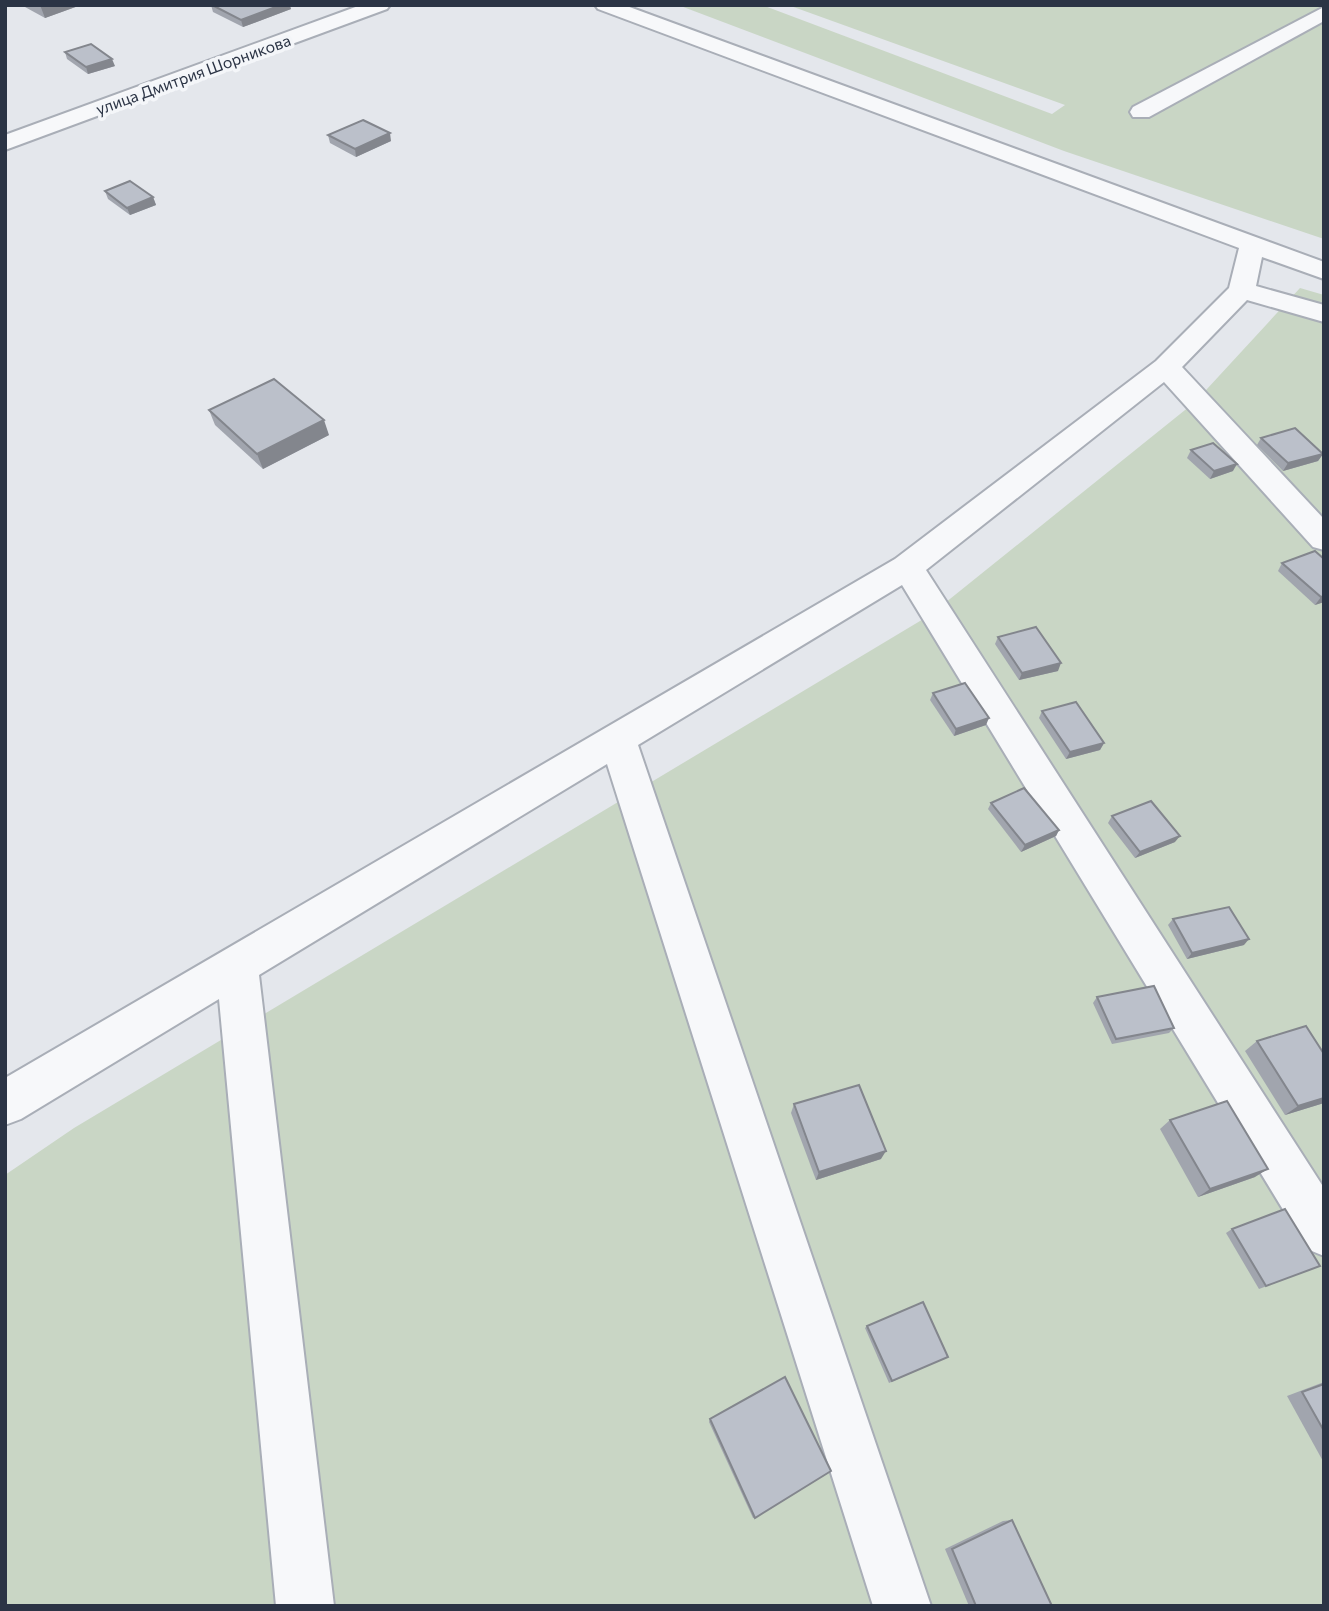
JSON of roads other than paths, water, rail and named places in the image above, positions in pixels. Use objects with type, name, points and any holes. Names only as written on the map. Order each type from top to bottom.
[{"type":"street","name":"улица Дмитрия Шорникова","points":[[5,143],[380,5]]},
{"type":"street","points":[[605,5],[1252,247],[1324,271]]},
{"type":"street","points":[[1141,111],[1324,13]]},
{"type":"street","points":[[5,1103],[907,566],[1166,368],[1242,290],[1252,247]]},
{"type":"street","points":[[1242,290],[1324,314]]},
{"type":"street","points":[[1166,368],[1324,539]]},
{"type":"street","points":[[907,566],[1324,1232]]},
{"type":"street","points":[[617,739],[902,1606]]},
{"type":"street","points":[[237,965],[305,1606]]}]
